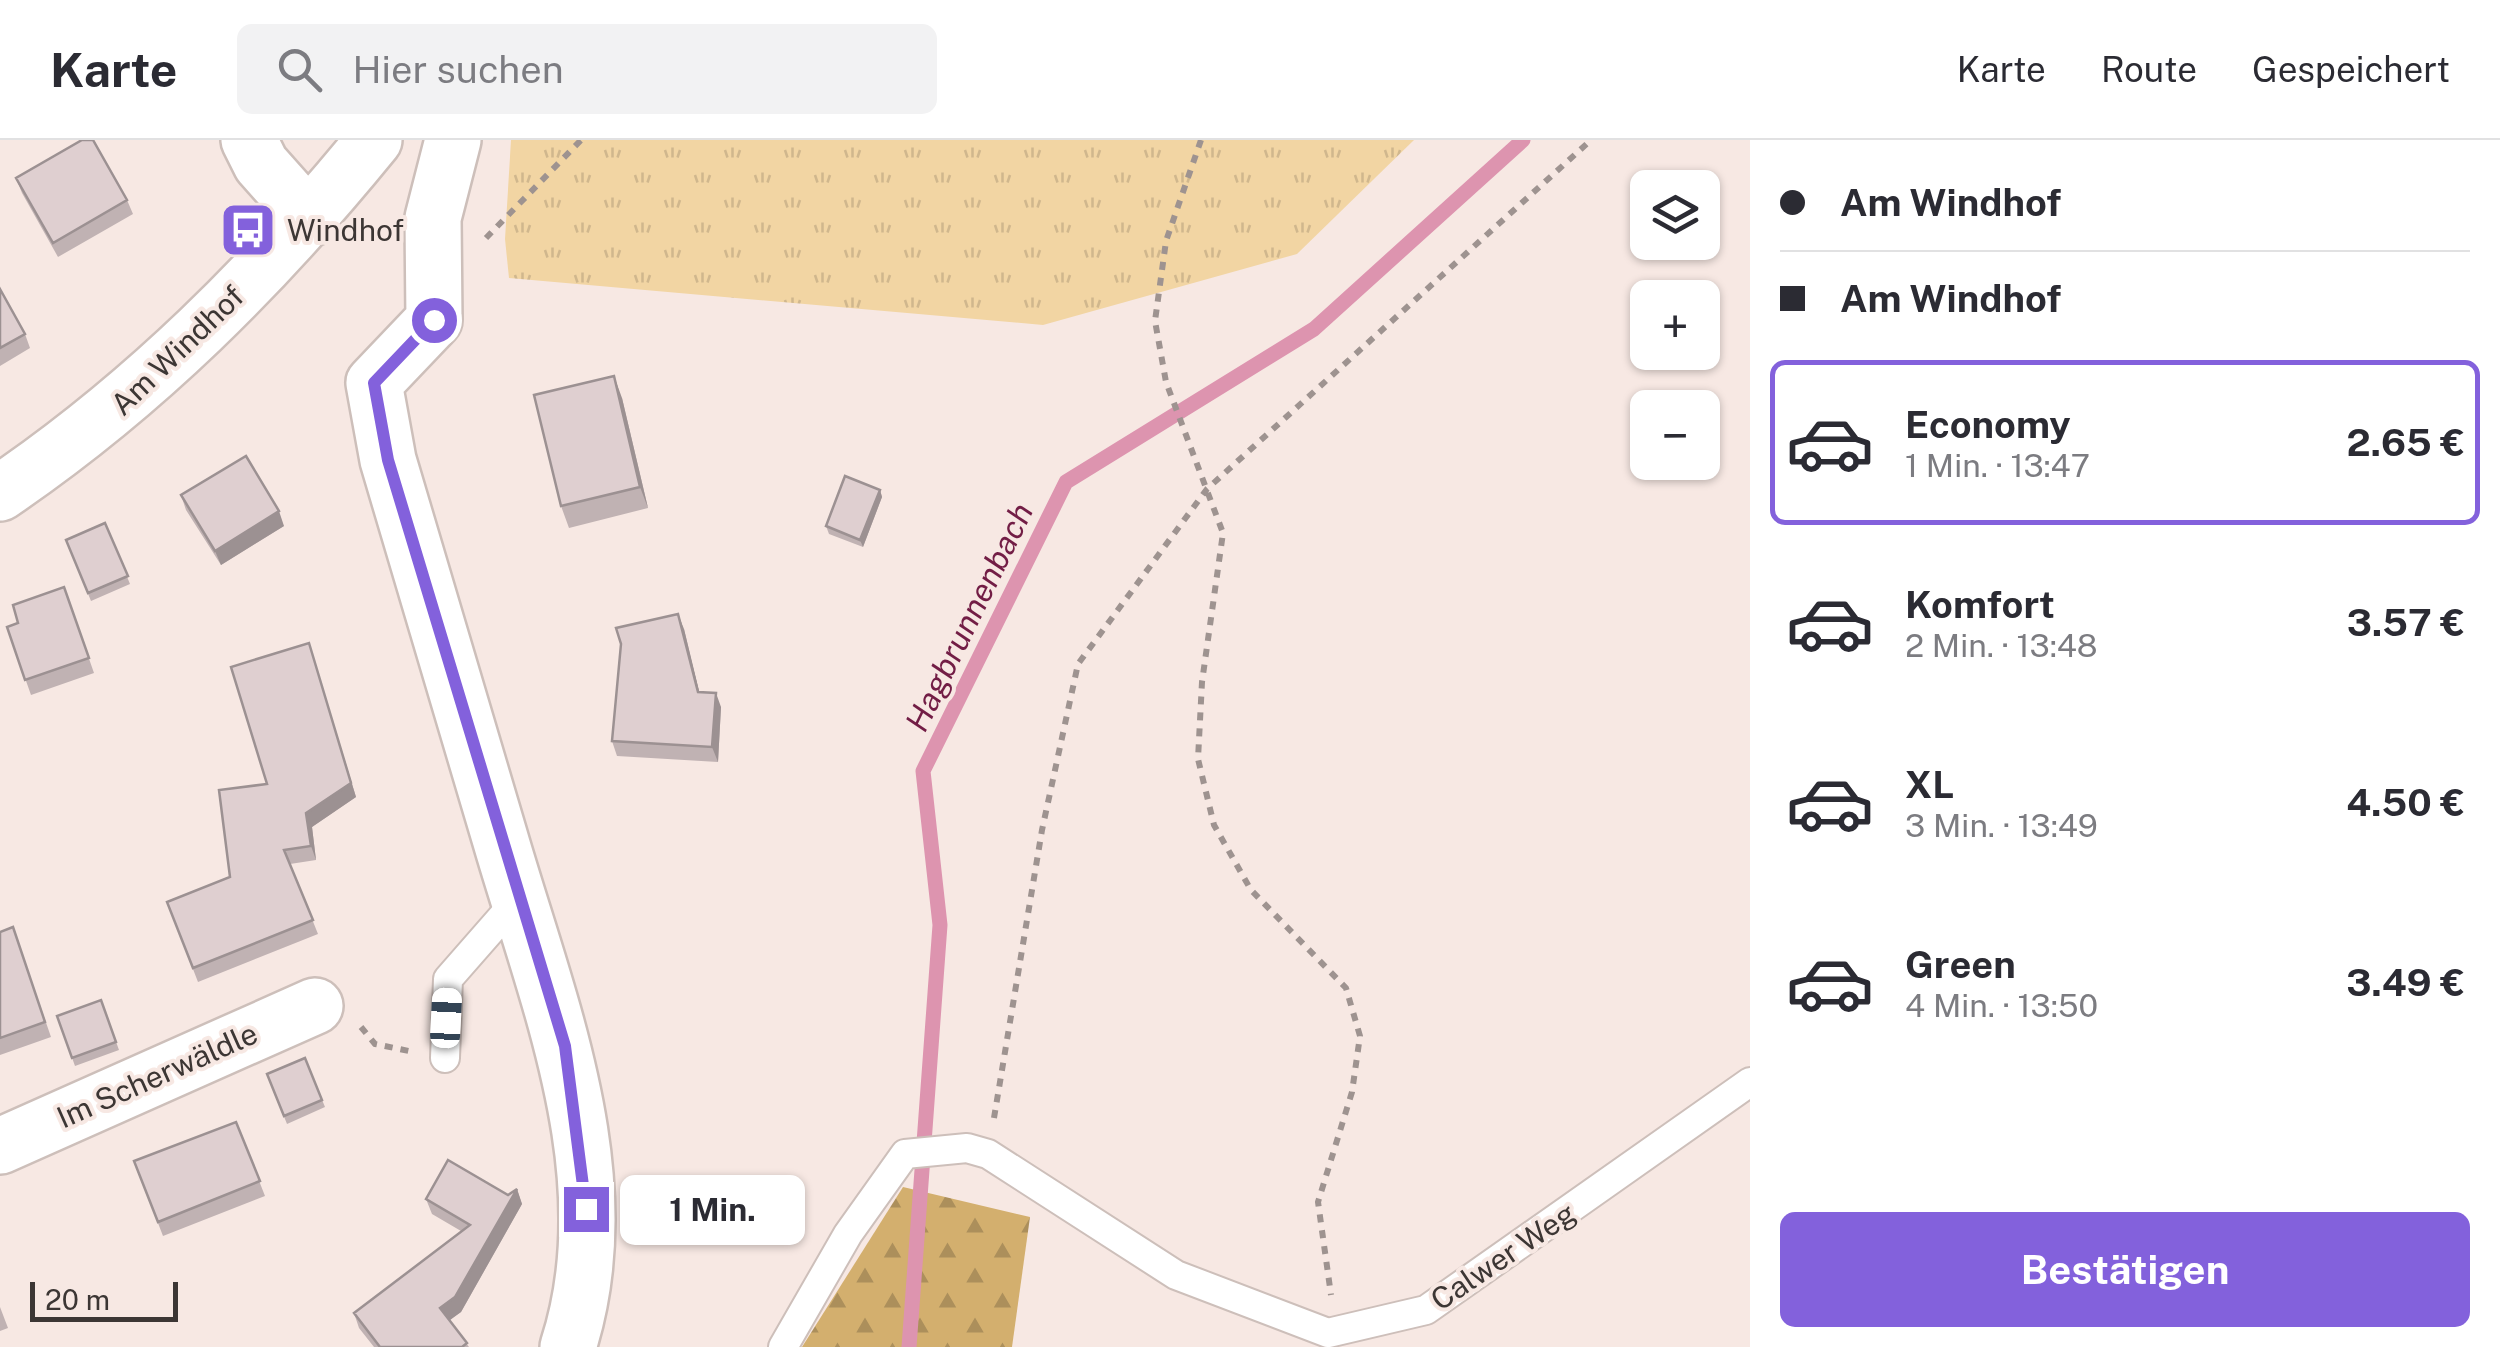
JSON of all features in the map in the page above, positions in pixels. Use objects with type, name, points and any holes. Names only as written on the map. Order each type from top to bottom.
[{"type":"street","points":[[248,140],[262,164],[310,219]]},
{"type":"street","name":"Am Windhof","points":[[0,493],[84,436],[161,370],[310,219],[374,140]]},
{"type":"street","points":[[453,140],[433,218],[434,320],[374,383],[388,460],[565,1046],[581,1151],[588,1238],[577,1319],[568,1347]]},
{"type":"street","name":"Im Scherwäldle","points":[[0,1146],[333,1010]]},
{"type":"lane","points":[[445,1058],[448,978],[518,899]]},
{"type":"lane","name":"Calwer Weg","points":[[978,1151],[1176,1275],[1328,1333],[1426,1310],[1750,1082]]},
{"type":"lane","points":[[783,1347],[848,1234],[905,1154],[978,1151]]},
{"type":"path","points":[[433,241],[480,244],[581,140]]},
{"type":"path","points":[[1201,140],[1166,241],[1155,321],[1166,382],[1223,533],[1202,682],[1198,759],[1214,826],[1251,890],[1346,988],[1360,1036],[1352,1092],[1318,1202],[1330,1294],[1354,1324]]},
{"type":"path","points":[[978,1151],[1078,664],[1206,489],[1591,140]]},
{"type":"path","points":[[333,1010],[375,1044],[445,1058]]},
{"type":"green space","points":[[511,140],[1414,140],[1297,254],[1043,325],[509,278],[505,239]]},
{"type":"green space","points":[[903,1187],[1030,1217],[1012,1347],[802,1347]]},
{"type":"building","points":[[82,140],[93,140],[127,200],[53,243],[16,178]]},
{"type":"building","points":[[0,289],[25,334],[0,348]]},
{"type":"building","points":[[614,376],[640,487],[561,506],[534,395]]},
{"type":"building","points":[[246,456],[279,511],[215,551],[181,495]]},
{"type":"building","points":[[845,476],[880,490],[860,540],[826,526]]},
{"type":"building","points":[[105,523],[128,576],[88,593],[66,540]]},
{"type":"building","points":[[64,587],[89,658],[25,680],[7,627],[18,623],[13,605]]},
{"type":"building","points":[[678,614],[698,692],[716,693],[712,747],[612,741],[621,644],[616,628]]},
{"type":"building","points":[[309,643],[351,783],[306,813],[311,846],[284,850],[313,920],[193,968],[167,902],[230,877],[219,790],[267,784],[231,667]]},
{"type":"building","points":[[13,927],[45,1022],[0,1038],[0,932]]},
{"type":"building","points":[[101,1000],[116,1042],[72,1058],[57,1016]]},
{"type":"building","points":[[305,1058],[322,1100],[284,1116],[267,1074]]},
{"type":"building","points":[[236,1122],[260,1181],[158,1222],[134,1161]]},
{"type":"building","points":[[448,1160],[508,1195],[517,1189],[455,1297],[440,1308],[467,1343],[462,1347],[380,1347],[354,1313],[470,1225],[426,1199]]},
{"type":"waterway","name":"Hagbrunnenbach","points":[[909,1347],[940,925],[923,771],[1066,482],[1314,329],[1523,140]]},
{"type":"place","name":"Windhof","points":[[248,230]]},
{"type":"route","points":[[434,320],[374,383],[388,460],[565,1046],[586,1209]]}]
